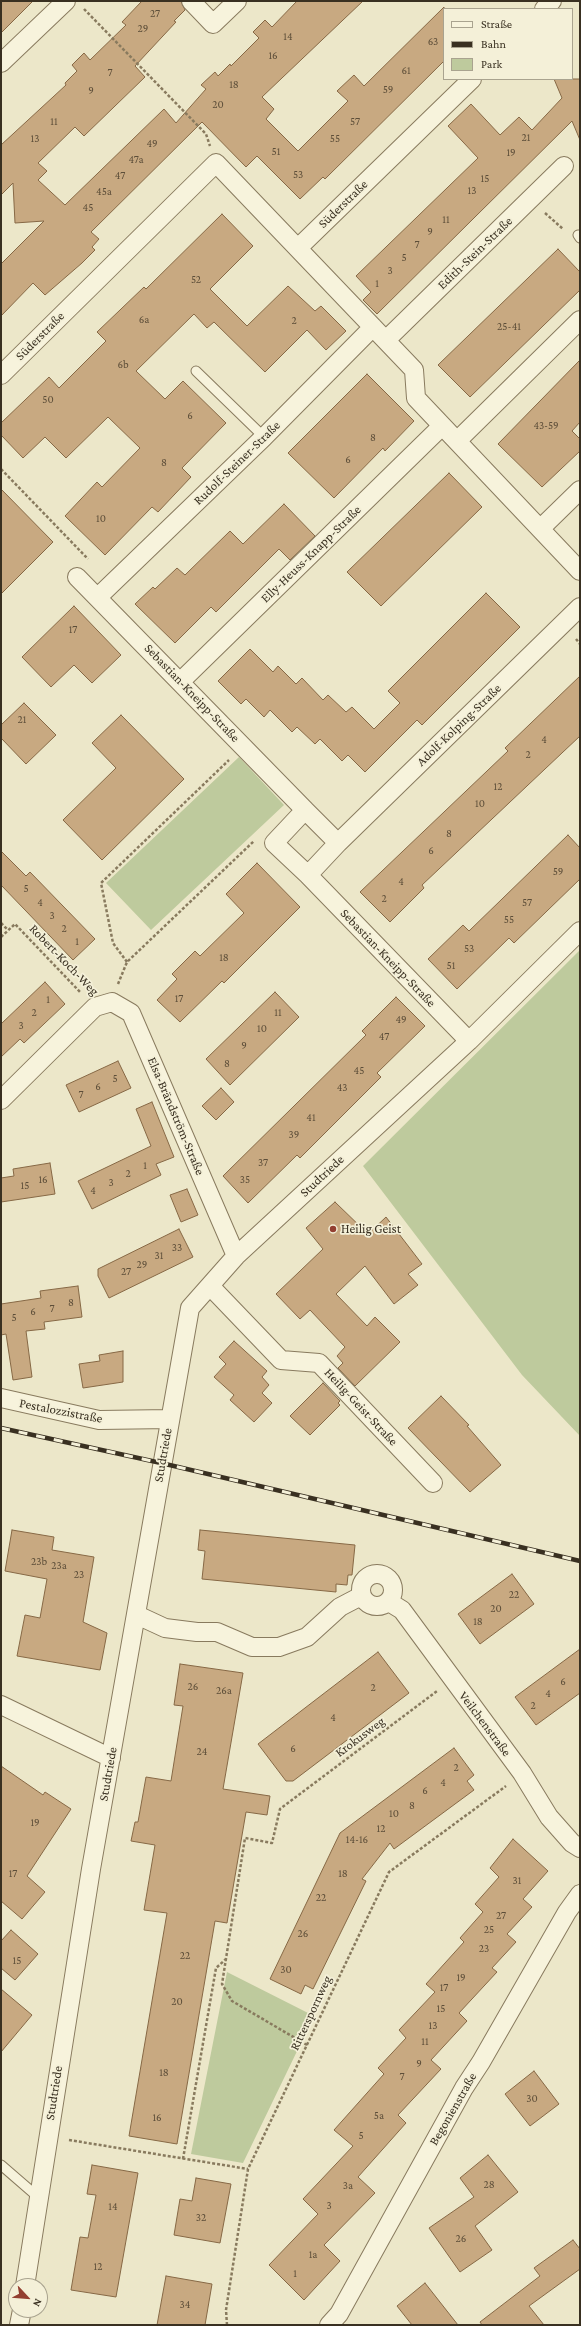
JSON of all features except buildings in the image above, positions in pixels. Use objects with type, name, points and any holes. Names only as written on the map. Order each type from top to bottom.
[{"type":"street","points":[[191,1],[213,24],[237,1]]},
{"type":"street","points":[[1,63],[74,4]]},
{"type":"street","name":"Süderstraße","points":[[298,248],[471,80]]},
{"type":"street","points":[[216,163],[414,370],[416,398],[580,571]]},
{"type":"street","name":"Süderstraße","points":[[1,374],[216,163]]},
{"type":"street","name":"Edith-Stein-Straße","points":[[379,334],[564,166]]},
{"type":"street","points":[[457,441],[580,320]]},
{"type":"street","name":"Rudolf-Steiner-Straße","points":[[98,597],[264,437],[379,334]]},
{"type":"street","name":"Elly-Heuss-Knapp-Straße","points":[[180,682],[442,426]]},
{"type":"street","points":[[540,529],[580,490]]},
{"type":"street","name":"Sebastian-Kneipp-Straße","points":[[78,577],[338,843]]},
{"type":"street","name":"Adolf-Kolping-Straße","points":[[338,843],[580,607]]},
{"type":"street","points":[[274,843],[305,810]]},
{"type":"street","name":"Sebastian-Kneipp-Straße","points":[[274,843],[308,875],[469,1040]]},
{"type":"street","points":[[308,875],[338,843]]},
{"type":"street","name":"Studtriede","points":[[26,2278],[47,2136],[111,1758],[190,1308],[236,1256],[469,1040],[580,931]]},
{"type":"street","points":[[1,1100],[103,1005]]},
{"type":"street","name":"Elsa-Brändström-Straße","points":[[103,1005],[131,1014],[236,1256]]},
{"type":"street","name":"Heilig-Geist-Straße","points":[[210,1286],[281,1360],[319,1363],[433,1483]]},
{"type":"street","name":"Pestalozzistraße","points":[[1,1398],[99,1420],[170,1418]]},
{"type":"street","points":[[380,1573],[390,1579],[394,1591],[389,1602],[379,1607],[368,1605],[361,1596],[361,1584],[368,1575],[380,1573]]},
{"type":"street","points":[[137,1615],[165,1628],[197,1632],[217,1632],[252,1647],[279,1647],[306,1637],[340,1607],[361,1596]]},
{"type":"street","name":"Veilchenstraße","points":[[389,1602],[402,1610],[452,1680],[522,1773],[548,1817],[572,1843],[580,1848]]},
{"type":"street","points":[[1,1705],[111,1758]]},
{"type":"street","name":"Begonienstraße","points":[[329,2325],[339,2314],[464,2088],[481,2062],[567,1912],[580,1894]]},
{"type":"lane","points":[[196,371],[264,437]]},
{"type":"lane","points":[[1,2165],[38,2197]]},
{"type":"path","points":[[74,4],[206,134],[216,163]]},
{"type":"path","points":[[530,198],[561,228],[579,237]]},
{"type":"path","points":[[1,469],[90,560]]},
{"type":"path","points":[[127,962],[113,943],[101,883],[243,746]]},
{"type":"path","points":[[103,1005],[127,962],[258,838],[274,843]]},
{"type":"path","points":[[1,923],[8,930]]},
{"type":"path","name":"Robert-Koch-Weg","points":[[1,937],[15,924],[103,1005]]},
{"type":"path","name":"Krokusweg","points":[[226,1958],[245,1838],[272,1843],[280,1809],[452,1680]]},
{"type":"path","name":"Ritterspornweg","points":[[227,2325],[226,2310],[248,2169],[389,1872],[522,1773]]},
{"type":"path","points":[[226,1958],[222,1984],[232,2001],[307,2045]]},
{"type":"path","points":[[183,2159],[216,1968],[226,1958]]},
{"type":"path","name":"Studtriede","points":[[47,2136],[248,2169]]},
{"type":"green space","points":[[239,757],[284,805],[151,930],[106,883]]},
{"type":"green space","points":[[580,950],[580,1436],[522,1375],[363,1166]]},
{"type":"green space","points":[[227,1972],[314,2016],[243,2163],[191,2154]]},
{"type":"railway","points":[[1,1428],[161,1463],[580,1561]]},
{"type":"place","name":"Heilig Geist","points":[[333,1229]]}]
